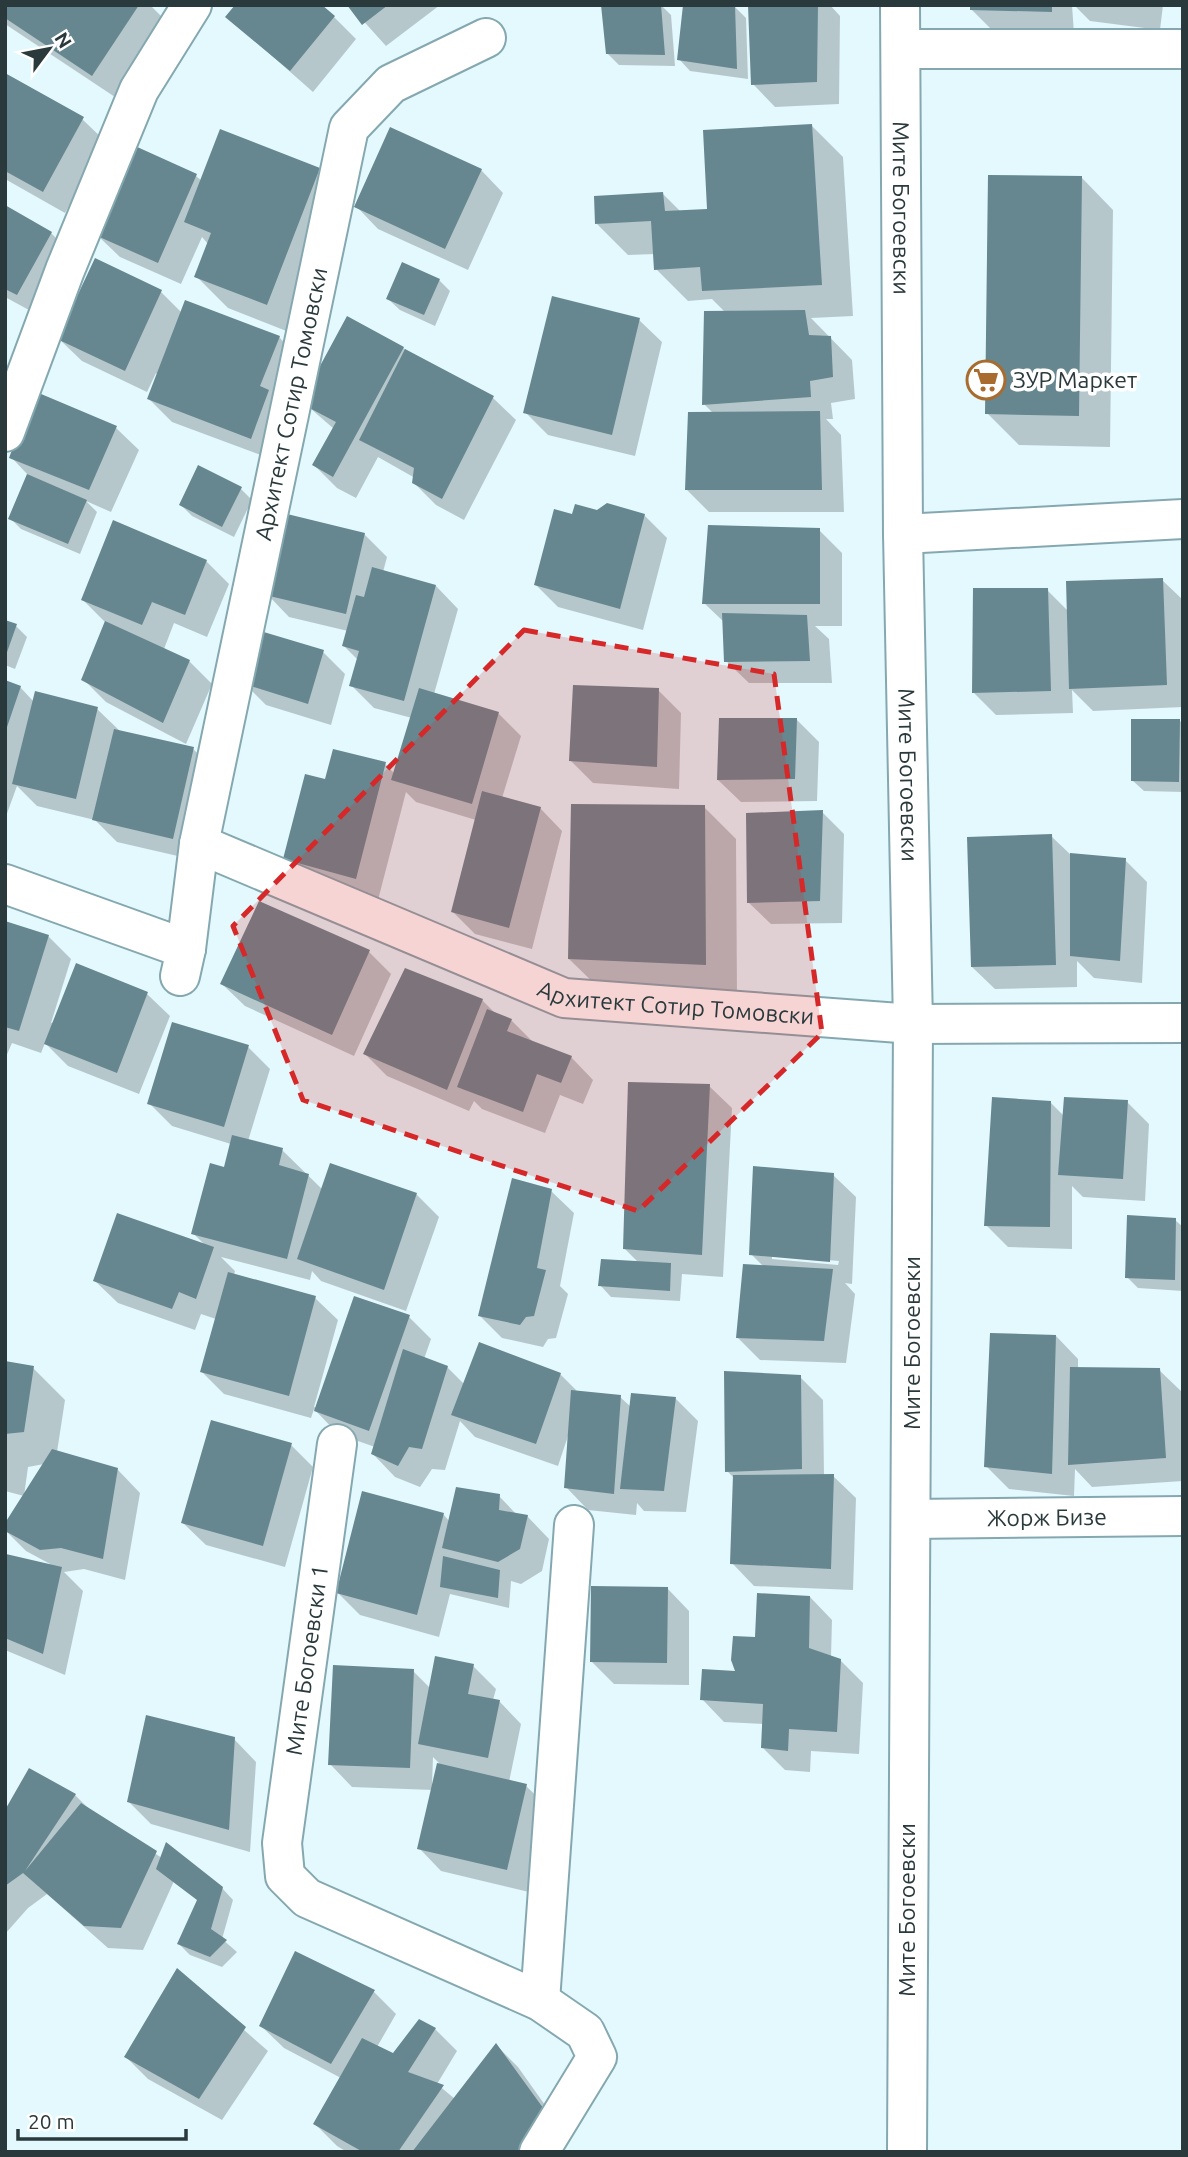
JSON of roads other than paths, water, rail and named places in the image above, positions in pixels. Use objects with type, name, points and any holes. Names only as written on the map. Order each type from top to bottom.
[{"type":"street","points":[[5,432],[65,270],[139,90],[192,5]]},
{"type":"street","name":"Мите Богоевски","points":[[900,5],[903,534],[913,1024],[906,2152]]},
{"type":"street","name":"Архитект Сотир Томовски","points":[[5,884],[183,962],[199,844],[349,128],[391,84],[486,38]]},
{"type":"street","points":[[901,49],[1183,49]]},
{"type":"street","points":[[903,534],[1183,519]]},
{"type":"street","name":"Архитект Сотир Томовски","points":[[199,844],[564,998],[913,1024],[1183,1023]]},
{"type":"street","name":"Мите Богоевски 1","points":[[337,1444],[282,1843],[285,1876],[307,1898],[540,2001]]},
{"type":"street","name":"Жорж Бизе","points":[[911,1520],[1183,1516]]},
{"type":"street","points":[[538,2152],[597,2057],[585,2032],[540,2001],[574,1525]]},
{"type":"place","name":"ЗУР Маркет","points":[[986,380]]}]
